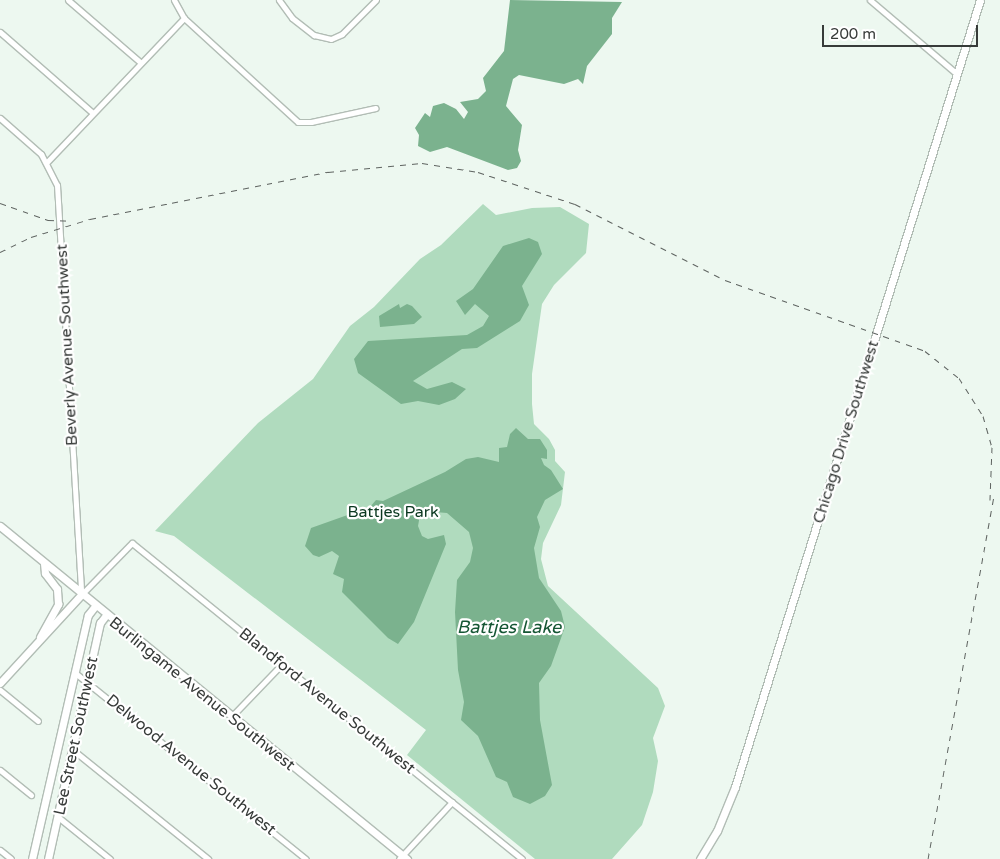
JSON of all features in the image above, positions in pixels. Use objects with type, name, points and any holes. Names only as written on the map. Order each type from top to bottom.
[{"type":"main road","name":"Chicago Drive Southwest","points":[[700,859],[717,831],[734,792],[980,0]]},
{"type":"main road","name":"Burlingame Avenue Southwest","points":[[0,526],[81,596],[403,858]]},
{"type":"main road","points":[[36,644],[58,604],[57,589],[45,573],[44,564]]},
{"type":"main road","points":[[0,683],[81,596],[88,614]]},
{"type":"main road","name":"Lee Street Southwest","points":[[32,859],[88,614],[95,606]]},
{"type":"main road","name":"Lee Street Southwest","points":[[48,859],[100,623],[106,616]]},
{"type":"street","points":[[68,0],[141,63]]},
{"type":"street","points":[[174,0],[184,18],[275,104],[303,122],[375,108]]},
{"type":"street","points":[[279,0],[292,18],[314,35],[332,39],[342,34],[376,0]]},
{"type":"street","points":[[870,0],[957,74]]},
{"type":"street","points":[[0,118],[48,162],[184,18]]},
{"type":"street","points":[[0,32],[93,113]]},
{"type":"street","name":"Beverly Avenue Southwest","points":[[48,162],[59,198],[81,596]]},
{"type":"street","name":"Blandford Avenue Southwest","points":[[81,596],[132,543],[522,859]]},
{"type":"street","points":[[231,717],[281,665]]},
{"type":"street","name":"Delwood Avenue Southwest","points":[[74,672],[88,681],[306,859]]},
{"type":"street","points":[[0,690],[38,721]]},
{"type":"street","points":[[73,750],[208,859]]},
{"type":"street","points":[[0,770],[31,795]]},
{"type":"street","points":[[403,858],[452,802]]},
{"type":"street","points":[[58,817],[110,859]]},
{"type":"street","points":[[0,850],[11,859]]},
{"type":"green space","name":"Battjes Park","points":[[483,204],[496,215],[532,208],[560,207],[589,224],[586,253],[554,285],[542,304],[532,374],[532,404],[534,424],[549,439],[555,450],[555,461],[565,472],[561,505],[543,543],[541,559],[548,586],[658,688],[665,706],[653,738],[658,761],[653,792],[642,825],[612,859],[535,859],[407,755],[426,730],[174,536],[155,531],[258,423],[313,379],[350,326],[374,307],[420,259],[441,245]]},
{"type":"water","points":[[510,0],[622,2],[612,18],[612,34],[587,66],[583,84],[578,79],[564,84],[519,75],[513,79],[506,106],[522,125],[518,150],[521,161],[517,168],[508,170],[447,147],[430,152],[418,146],[419,135],[415,128],[425,113],[430,117],[433,106],[444,103],[456,109],[464,119],[468,112],[460,102],[478,99],[486,91],[483,78],[504,51]]},
{"type":"water","points":[[529,238],[538,242],[542,254],[522,286],[529,305],[520,321],[477,348],[462,349],[413,381],[427,389],[452,382],[466,389],[455,399],[439,405],[418,401],[401,404],[358,373],[354,359],[368,341],[467,335],[483,326],[489,316],[475,304],[465,315],[456,301],[473,289],[503,246]]},
{"type":"water","points":[[399,304],[400,308],[407,304],[412,306],[422,317],[414,324],[380,327],[379,316]]},
{"type":"water","name":"Battjes Lake","points":[[516,428],[528,439],[540,439],[547,450],[547,459],[541,458],[544,465],[551,470],[563,489],[545,500],[537,517],[540,527],[534,548],[539,578],[561,611],[565,627],[551,666],[539,683],[540,720],[552,785],[545,796],[530,804],[513,797],[507,782],[496,777],[478,736],[461,720],[464,702],[458,670],[455,612],[457,580],[470,562],[473,548],[469,532],[447,513],[423,511],[420,515],[418,526],[422,536],[428,539],[444,535],[446,544],[414,622],[398,644],[388,638],[342,592],[344,579],[333,574],[339,556],[332,551],[319,557],[313,555],[305,546],[311,528],[370,507],[376,500],[383,501],[445,472],[466,459],[478,457],[499,462],[499,448],[507,447],[510,434]]},
{"type":"railway","points":[[0,252],[31,237],[90,219],[328,172],[422,163],[478,172],[575,204],[725,280],[925,351],[959,378],[983,416],[992,447],[990,500]]},
{"type":"railway","points":[[0,203],[48,220],[72,221]]},
{"type":"railway","points":[[928,859],[994,495]]}]
